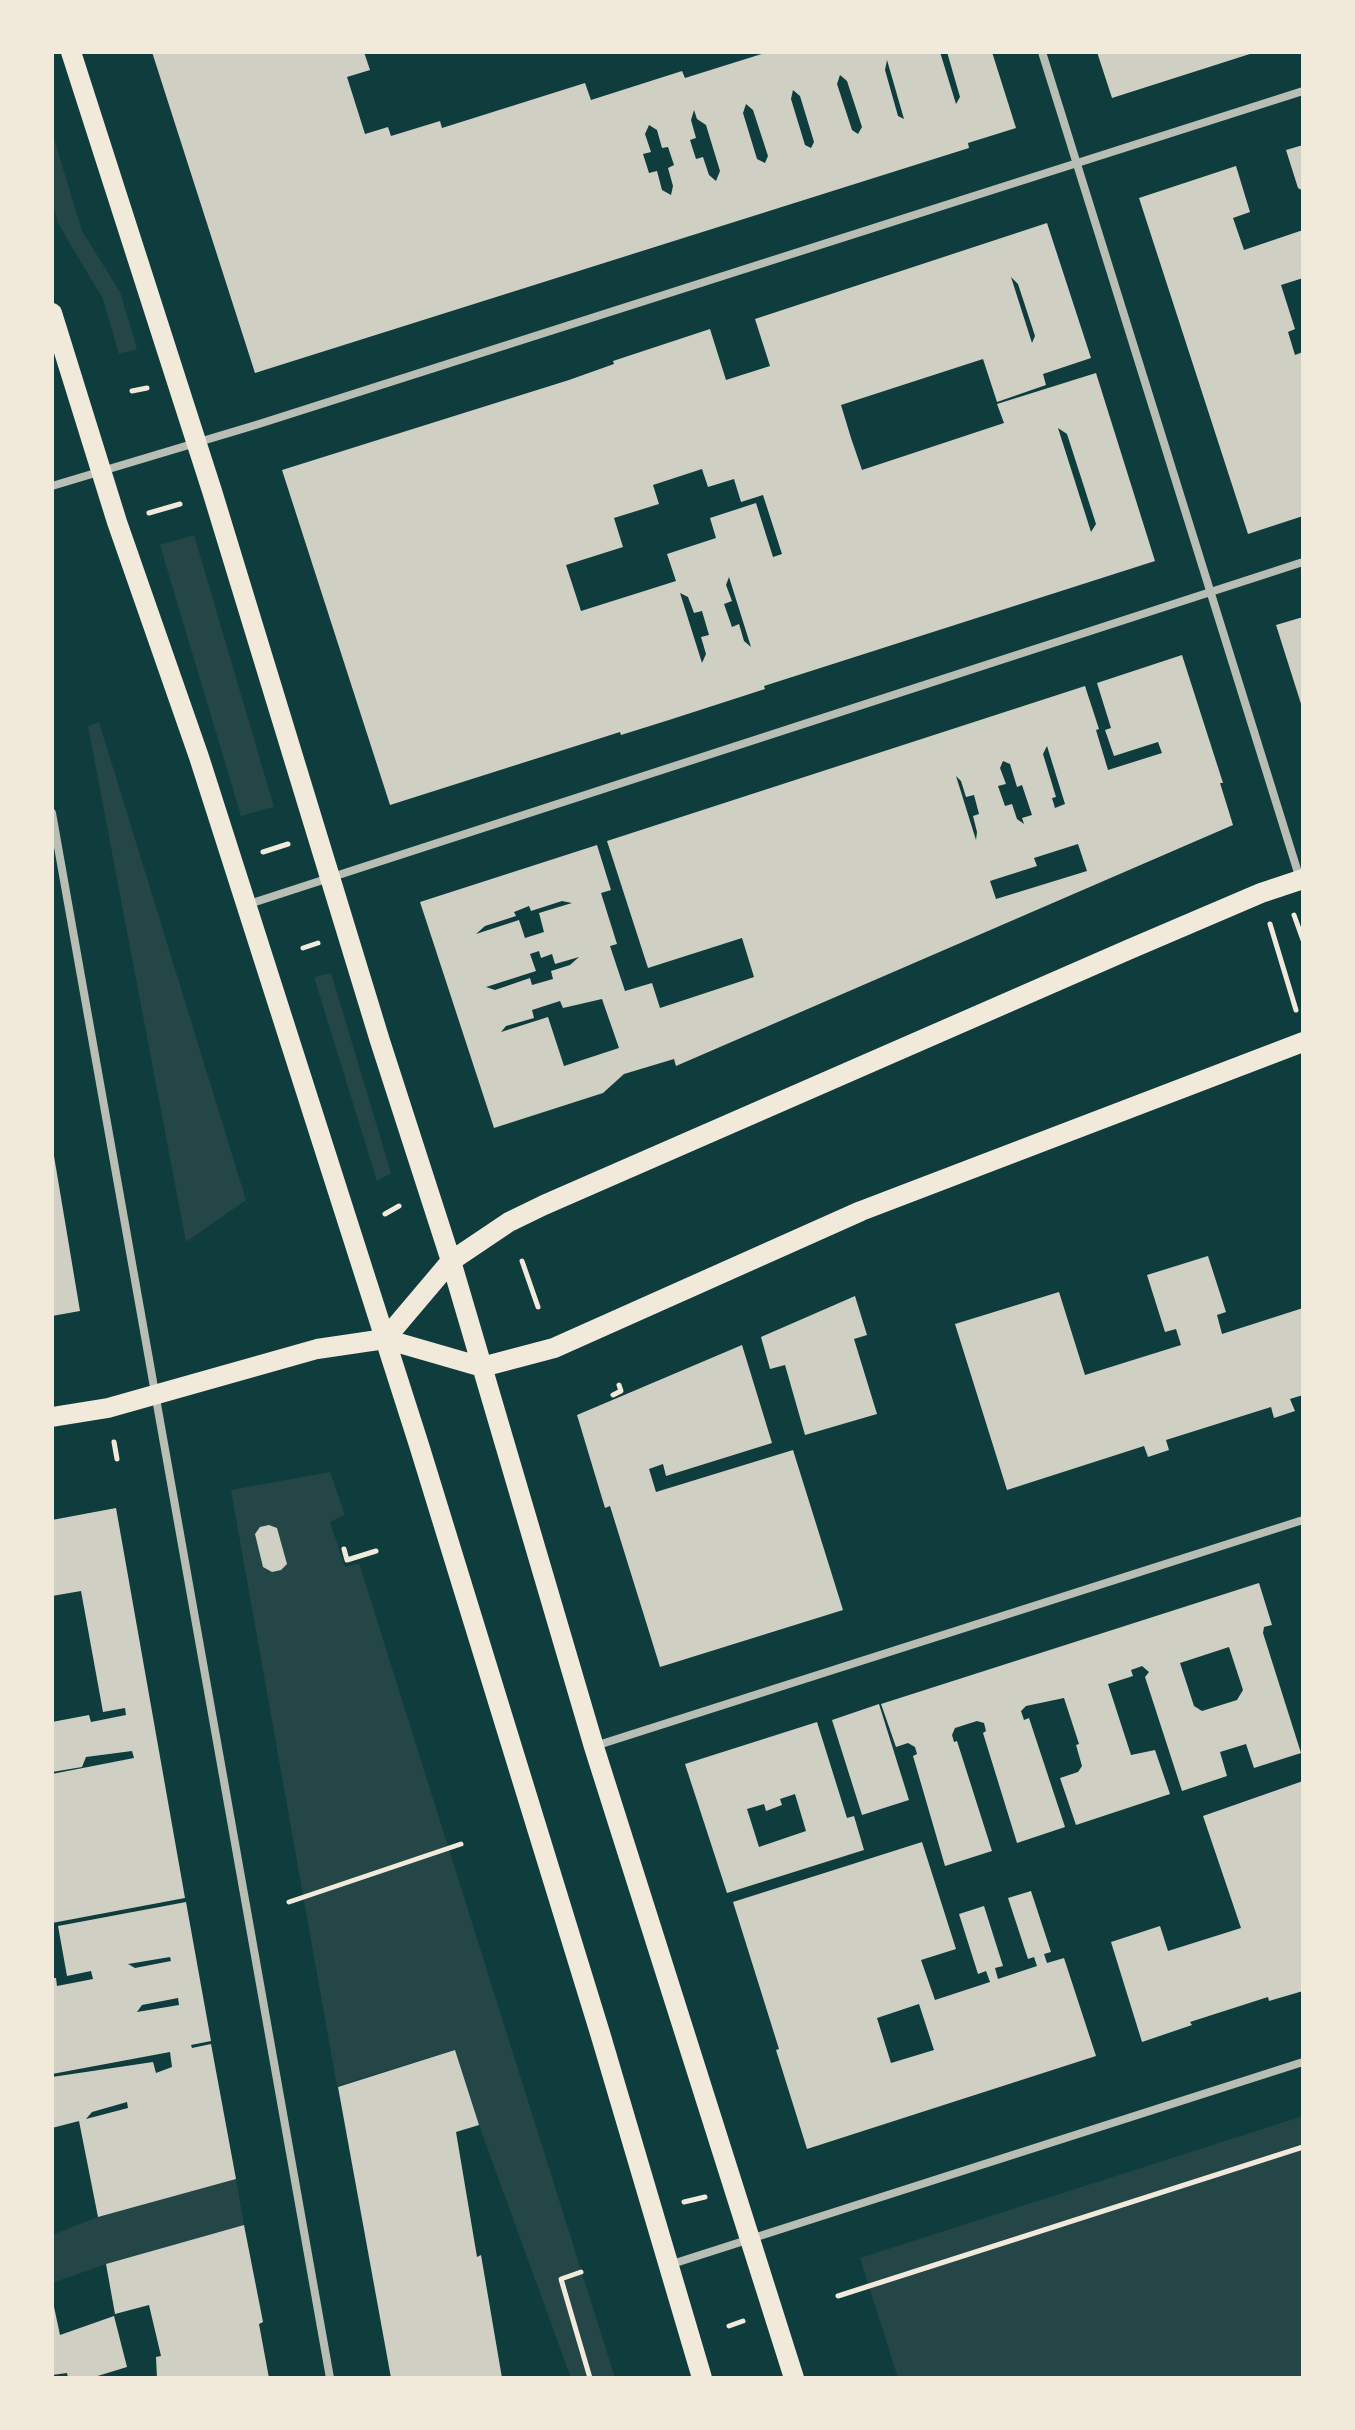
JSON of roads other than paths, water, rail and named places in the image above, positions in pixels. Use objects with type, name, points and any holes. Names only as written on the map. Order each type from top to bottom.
[{"type":"main road","points":[[71,52],[197,443],[451,1261],[594,1747],[794,2378]]},
{"type":"main road","points":[[52,313],[117,522],[199,757],[385,1339],[702,2378]]},
{"type":"main road","points":[[385,1339],[451,1261],[509,1222],[1174,930],[1302,879]]},
{"type":"main road","points":[[52,1417],[108,1408],[317,1349],[385,1339],[482,1367],[554,1348],[861,1211],[1303,1042]]},
{"type":"street","points":[[1042,52],[1209,592],[1302,879]]},
{"type":"street","points":[[52,486],[197,443],[1303,91]]},
{"type":"street","points":[[245,905],[1303,562]]},
{"type":"street","points":[[52,813],[330,2378]]},
{"type":"street","points":[[594,1747],[1303,1520]]},
{"type":"street","points":[[669,2265],[1303,2062]]}]
